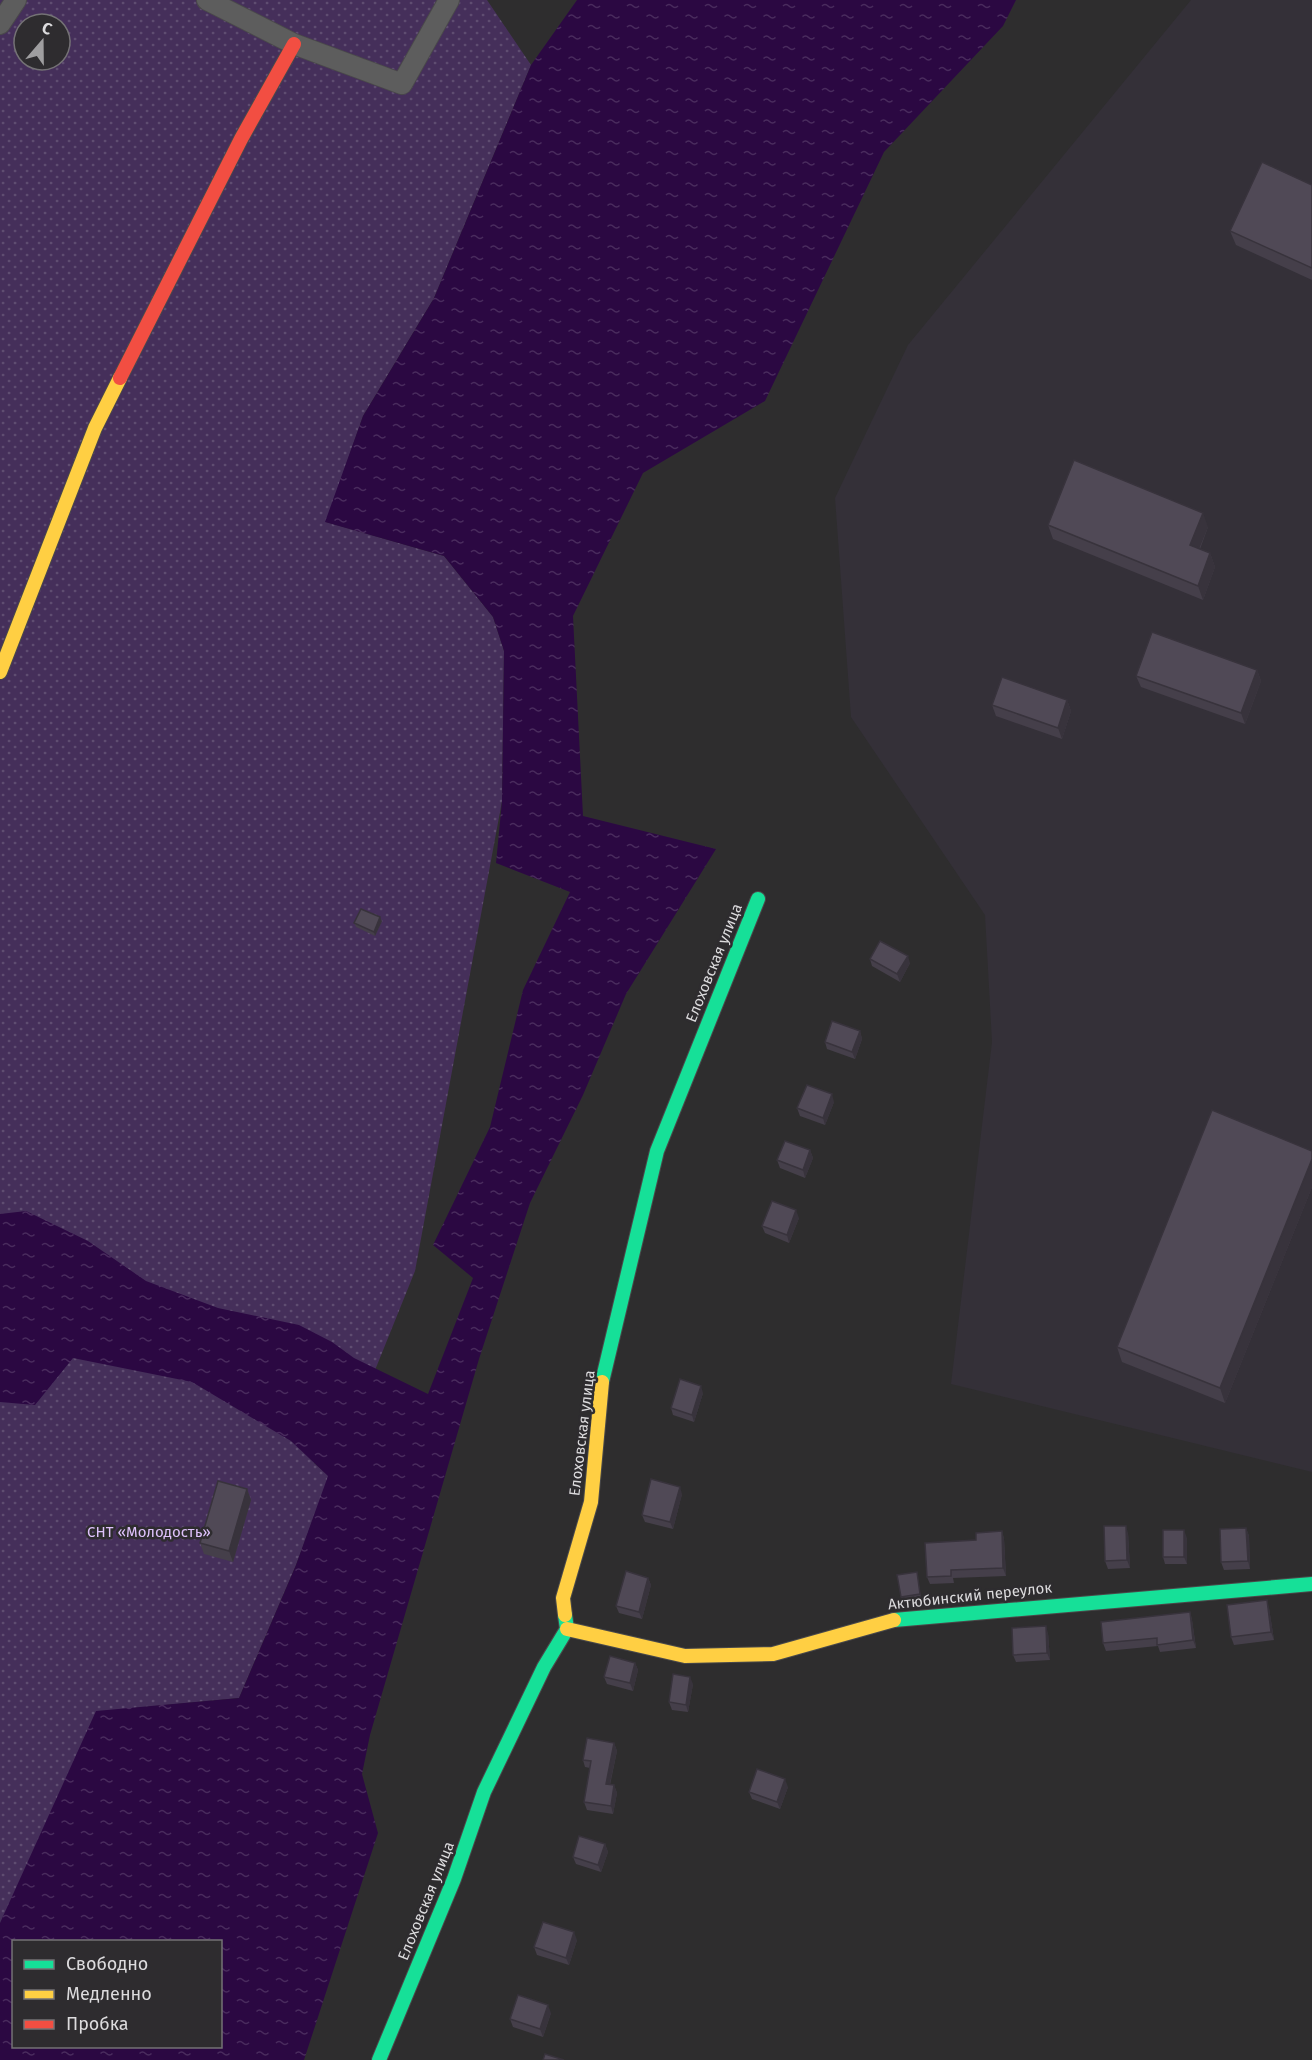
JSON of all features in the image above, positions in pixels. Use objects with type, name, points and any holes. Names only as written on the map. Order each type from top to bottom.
[{"type":"street","points":[[0,24],[16,0]]},
{"type":"street","points":[[207,0],[294,44],[402,84],[449,0]]},
{"type":"street","points":[[0,672],[95,428],[241,139],[294,44]]},
{"type":"street","name":"Елоховская улица","points":[[379,2060],[454,1879],[484,1792],[544,1666],[567,1629],[563,1598],[591,1502],[602,1383],[657,1151],[758,899]]},
{"type":"street","name":"Актюбинский переулок","points":[[567,1629],[685,1656],[772,1654],[890,1620],[1312,1584]]},
{"type":"shaded area","points":[[1191,0],[1312,0],[1312,1472],[951,1384],[992,1042],[985,915],[851,717],[835,498],[908,345]]},
{"type":"green space","name":"СНТ «Молодость»","points":[[0,0],[487,0],[531,65],[434,298],[363,416],[326,522],[444,556],[493,617],[504,651],[502,801],[415,1271],[367,1390],[314,1463],[329,1476],[296,1565],[239,1698],[134,1708],[15,1940],[12,1940],[12,1949],[0,1993]]},
{"type":"water","points":[[577,0],[1016,0],[1003,26],[884,152],[765,401],[643,473],[573,616],[583,816],[716,849],[626,994],[583,1095],[530,1203],[479,1359],[370,1735],[362,1774],[378,1833],[304,2060],[0,2060],[0,1923],[96,1711],[239,1698],[296,1565],[328,1476],[291,1441],[192,1382],[73,1358],[35,1405],[0,1402],[0,1214],[26,1211],[88,1241],[146,1281],[218,1308],[299,1325],[332,1342],[354,1358],[428,1394],[473,1278],[433,1245],[490,1127],[523,990],[570,892],[496,863],[502,801],[504,651],[493,617],[444,556],[325,522],[363,416],[434,298],[531,65]]},
{"type":"building","points":[[1262,162],[1312,185],[1312,268],[1230,231]]},
{"type":"building","points":[[1074,460],[1203,513],[1190,545],[1210,553],[1198,586],[1048,525]]},
{"type":"building","points":[[1152,632],[1257,670],[1241,713],[1136,676]]},
{"type":"building","points":[[1002,677],[1067,700],[1058,728],[992,705]]},
{"type":"building","points":[[361,909],[380,917],[374,932],[354,923]]},
{"type":"building","points":[[880,941],[908,956],[897,974],[870,959]]},
{"type":"building","points":[[832,1021],[860,1031],[852,1052],[825,1042]]},
{"type":"building","points":[[807,1085],[832,1094],[823,1118],[797,1108]]},
{"type":"building","points":[[1212,1110],[1312,1151],[1312,1159],[1220,1388],[1117,1347]]},
{"type":"building","points":[[785,1141],[810,1150],[803,1170],[777,1160]]},
{"type":"building","points":[[772,1201],[796,1210],[787,1235],[762,1226]]},
{"type":"building","points":[[680,1379],[701,1386],[692,1415],[671,1408]]},
{"type":"building","points":[[651,1479],[680,1487],[670,1522],[642,1515]]},
{"type":"building","points":[[218,1481],[247,1489],[229,1551],[200,1543]]},
{"type":"building","points":[[1104,1526],[1126,1526],[1127,1560],[1105,1561]]},
{"type":"building","points":[[1246,1528],[1248,1561],[1221,1562],[1220,1529]]},
{"type":"building","points":[[1163,1530],[1184,1530],[1184,1557],[1163,1557]]},
{"type":"building","points":[[1002,1531],[1003,1568],[951,1570],[951,1576],[927,1577],[925,1543],[976,1540],[976,1533]]},
{"type":"building","points":[[626,1571],[648,1578],[639,1612],[616,1606]]},
{"type":"building","points":[[917,1572],[920,1594],[901,1597],[897,1575]]},
{"type":"building","points":[[1267,1600],[1271,1632],[1231,1637],[1227,1605]]},
{"type":"building","points":[[1190,1612],[1193,1640],[1157,1645],[1157,1638],[1103,1643],[1101,1622]]},
{"type":"building","points":[[1046,1626],[1047,1653],[1013,1655],[1012,1628]]},
{"type":"building","points":[[610,1656],[635,1663],[630,1683],[604,1677]]},
{"type":"building","points":[[673,1674],[690,1677],[686,1705],[669,1702]]},
{"type":"building","points":[[587,1738],[614,1743],[606,1784],[614,1785],[611,1806],[584,1802],[591,1761],[583,1760]]},
{"type":"building","points":[[757,1769],[785,1779],[777,1802],[749,1792]]},
{"type":"building","points":[[579,1836],[605,1844],[598,1865],[573,1857]]},
{"type":"building","points":[[543,1922],[574,1932],[566,1958],[534,1947]]},
{"type":"building","points":[[518,1995],[548,2005],[540,2029],[510,2019]]},
{"type":"building","points":[[545,2054],[564,2060],[543,2060]]},
{"type":"traffic: fast","points":[[602,1382],[657,1151],[758,899]]},
{"type":"traffic: fast","points":[[894,1620],[1312,1584]]},
{"type":"traffic: fast","points":[[379,2060],[454,1879],[484,1792],[544,1667],[567,1629],[565,1615]]},
{"type":"traffic: slow","points":[[0,672],[95,428],[120,378]]},
{"type":"traffic: slow","points":[[565,1615],[563,1598],[591,1502],[602,1382]]},
{"type":"traffic: slow","points":[[567,1629],[685,1656],[773,1654],[894,1620]]},
{"type":"traffic: jam","points":[[120,378],[241,139],[294,44]]}]
